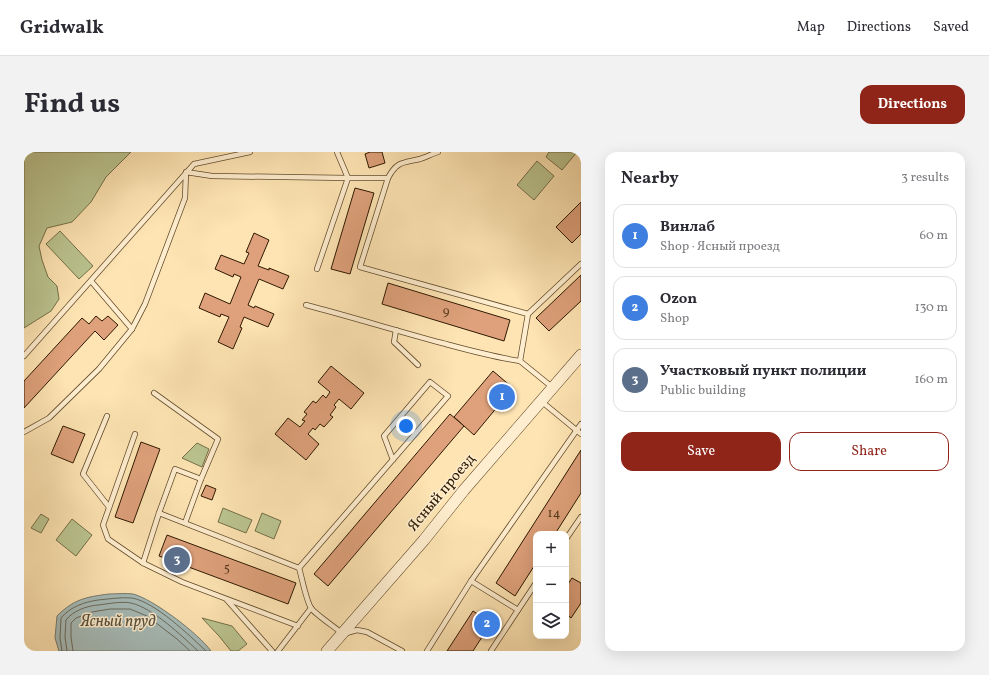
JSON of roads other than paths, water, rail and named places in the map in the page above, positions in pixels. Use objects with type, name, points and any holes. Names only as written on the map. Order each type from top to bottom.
[{"type":"street","name":"Ясный проезд","points":[[327,651],[424,540],[464,490],[581,355]]},
{"type":"lane","points":[[24,356],[194,164],[250,152]]},
{"type":"lane","points":[[317,269],[348,178],[337,152]]},
{"type":"lane","points":[[438,152],[420,159],[401,162],[393,169],[388,178],[360,267],[528,314]]},
{"type":"lane","points":[[186,172],[212,176],[388,178]]},
{"type":"lane","points":[[24,432],[50,418],[99,369],[132,329],[145,304],[185,198],[186,172]]},
{"type":"lane","points":[[520,361],[528,314],[581,264]]},
{"type":"lane","points":[[91,281],[132,329]]},
{"type":"lane","points":[[306,305],[478,353],[520,361],[552,387]]},
{"type":"lane","points":[[396,330],[394,342],[418,365]]},
{"type":"lane","points":[[299,568],[393,460],[448,396],[430,382],[384,436],[393,460]]},
{"type":"lane","points":[[154,393],[218,439],[185,523]]},
{"type":"lane","points":[[541,401],[581,434]]},
{"type":"lane","points":[[107,416],[83,474],[110,507]]},
{"type":"lane","points":[[427,651],[471,580],[581,424]]},
{"type":"lane","points":[[135,434],[103,524],[108,539],[143,563],[182,582],[298,626]]},
{"type":"lane","points":[[143,563],[175,469],[201,479]]},
{"type":"lane","points":[[159,513],[299,568]]},
{"type":"lane","points":[[569,535],[581,517]]},
{"type":"lane","points":[[299,568],[311,608],[343,634],[357,630],[367,632],[402,651]]},
{"type":"lane","points":[[471,580],[518,610]]},
{"type":"lane","points":[[491,651],[533,588]]},
{"type":"lane","points":[[226,599],[272,651]]},
{"type":"lane","points":[[278,651],[311,608]]},
{"type":"water","name":"Ясный пруд","points":[[109,594],[133,594],[142,597],[175,618],[197,636],[211,651],[59,651],[55,638],[57,616],[75,602],[94,596]]},
{"type":"place","name":"Винлаб","points":[[502,397]]},
{"type":"place","name":"Участковый пункт полиции","points":[[177,560]]},
{"type":"place","name":"Ozon","points":[[487,624]]}]
